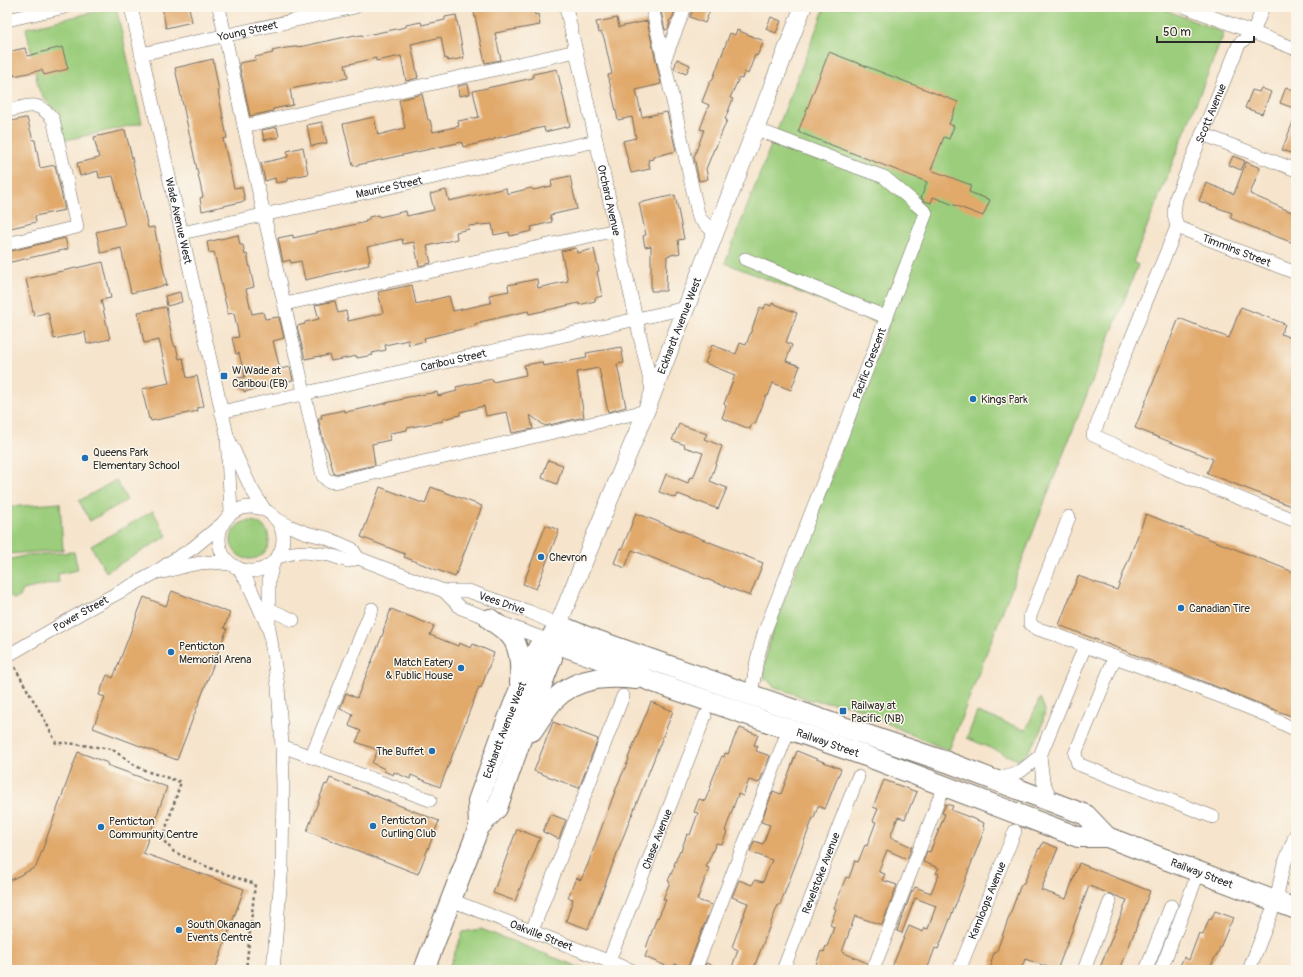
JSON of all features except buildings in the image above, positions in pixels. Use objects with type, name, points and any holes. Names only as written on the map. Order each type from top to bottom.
[{"type":"highway","points":[[490,619],[510,635],[516,645],[520,668],[519,690]]},
{"type":"highway","name":"Railway Street","points":[[554,633],[587,637],[947,762],[1086,815],[1107,837]]},
{"type":"highway","name":"Railway Street","points":[[554,633],[648,680],[789,729],[1078,837],[1107,837],[1296,909]]},
{"type":"highway","name":"Eckhardt Avenue West","points":[[479,828],[478,801],[519,690],[538,648],[554,633]]},
{"type":"highway","name":"Eckhardt Avenue West","points":[[424,970],[479,828],[497,808],[552,658],[554,633]]},
{"type":"highway","points":[[517,752],[553,701],[565,691],[586,680],[601,677],[648,680]]},
{"type":"main road","name":"Eckhardt Avenue West","points":[[554,633],[653,394],[803,7]]},
{"type":"street","points":[[7,20],[66,7]]},
{"type":"street","name":"Wade Avenue West","points":[[131,7],[227,435],[251,488],[264,509]]},
{"type":"street","points":[[219,7],[224,36],[323,476],[328,481],[335,482],[646,411]]},
{"type":"street","name":"Young Street","points":[[141,54],[355,7]]},
{"type":"street","name":"Orchard Avenue","points":[[566,7],[653,394]]},
{"type":"street","points":[[652,7],[699,218],[715,233]]},
{"type":"street","points":[[664,61],[685,7]]},
{"type":"street","points":[[1186,7],[1296,49]]},
{"type":"street","name":"Scott Avenue","points":[[1177,227],[1174,214],[1176,198],[1239,44],[1253,33],[1263,7]]},
{"type":"street","points":[[244,126],[576,52]]},
{"type":"street","points":[[7,111],[34,105],[45,110],[52,119],[77,227],[7,244]]},
{"type":"street","name":"Pacific Crescent","points":[[751,694],[764,632],[843,432],[926,213],[884,177],[756,129]]},
{"type":"street","points":[[1202,134],[1296,170]]},
{"type":"street","name":"Maurice Street","points":[[182,233],[596,141]]},
{"type":"street","points":[[1177,227],[1093,435],[1167,469],[1296,521]]},
{"type":"street","name":"Timmins Street","points":[[1177,227],[1296,273]]},
{"type":"street","points":[[285,304],[616,230]]},
{"type":"street","points":[[744,259],[886,317]]},
{"type":"street","name":"Caribou Street","points":[[221,412],[686,308]]},
{"type":"street","name":"Wade Avenue West","points":[[227,435],[231,513]]},
{"type":"street","points":[[269,628],[247,581],[223,556],[220,546],[219,535],[222,524],[231,513],[243,507],[254,506],[264,509],[275,518],[282,535],[282,543],[269,579],[269,628],[278,686],[282,746],[282,865],[273,970]]},
{"type":"street","points":[[1069,517],[1030,616],[1030,623],[1035,628],[1234,702],[1296,730]]},
{"type":"street","name":"Vees Drive","points":[[275,518],[289,526],[327,538],[352,549],[358,558],[444,591],[468,591],[530,612],[554,633]]},
{"type":"street","name":"Power Street","points":[[7,656],[86,610],[154,574],[193,548],[222,524]]},
{"type":"street","name":"Vees Drive","points":[[276,560],[292,553],[305,552],[330,555],[348,562],[358,558]]},
{"type":"street","points":[[233,566],[247,571],[257,571],[267,568],[276,560]]},
{"type":"street","name":"Power Street","points":[[154,574],[208,561],[216,561],[233,566]]},
{"type":"street","name":"Vees Drive","points":[[444,591],[461,608],[490,619],[554,633]]},
{"type":"street","points":[[269,609],[293,620]]},
{"type":"street","points":[[311,757],[372,609]]},
{"type":"street","points":[[1052,802],[1043,781],[1040,756],[1085,646]]},
{"type":"street","points":[[1115,657],[1075,754],[1078,764],[1212,817]]},
{"type":"street","points":[[532,931],[623,696]]},
{"type":"street","name":"Chase Avenue","points":[[609,961],[705,716]]},
{"type":"street","points":[[695,970],[789,729]]},
{"type":"street","points":[[282,746],[430,800]]},
{"type":"street","points":[[995,780],[1021,771],[1040,756]]},
{"type":"street","name":"Revelstoke Avenue","points":[[783,970],[858,777]]},
{"type":"street","points":[[873,970],[944,786]]},
{"type":"street","name":"Kamloops Avenue","points":[[959,970],[1015,831]]},
{"type":"street","points":[[1249,970],[1276,901],[1283,867],[1296,834]]},
{"type":"street","points":[[1161,970],[1199,872]]},
{"type":"street","name":"Oakville Street","points":[[451,900],[631,970]]},
{"type":"street","points":[[1084,970],[1110,902]]},
{"type":"street","points":[[1146,970],[1171,906]]},
{"type":"path","points":[[15,667],[56,742],[112,749],[136,766],[149,772],[181,782],[166,828],[164,841],[174,852],[217,871],[255,884],[246,970]]},
{"type":"green space","points":[[116,7],[142,123],[62,141],[57,111],[47,102],[39,90],[26,28]]},
{"type":"green space","name":"Kings Park","points":[[825,7],[1158,7],[1224,33],[1133,262],[1138,265],[949,750],[921,739],[874,717],[864,710],[849,705],[810,700],[773,686],[767,679],[765,680],[765,663],[772,633],[888,327],[725,263]]},
{"type":"green space","points":[[116,480],[127,500],[90,521],[79,501]]},
{"type":"green space","points":[[60,503],[63,550],[7,554],[7,507]]},
{"type":"green space","points":[[153,511],[167,536],[106,572],[91,546]]},
{"type":"green space","points":[[250,521],[263,527],[269,540],[263,553],[250,559],[237,553],[231,540],[237,527]]},
{"type":"green space","points":[[74,552],[78,570],[58,574],[59,582],[23,590],[20,597],[13,599],[8,592],[7,589],[9,580],[7,560],[28,555]]},
{"type":"green space","points":[[1040,698],[1045,710],[1041,731],[1028,752],[1018,760],[967,738],[977,712],[1026,730]]},
{"type":"green space","points":[[481,929],[586,970],[448,970],[463,932]]},
{"type":"place","name":"W Wade at Caribou (EB)","points":[[224,376]]},
{"type":"place","name":"Kings Park","points":[[973,399]]},
{"type":"place","name":"Queens Park Elementary School","points":[[85,458]]},
{"type":"place","name":"Chevron","points":[[541,557]]},
{"type":"place","name":"Canadian Tire","points":[[1181,608]]},
{"type":"place","name":"Penticton Memorial Arena","points":[[171,652]]},
{"type":"place","name":"Match Eatery & Public House","points":[[461,668]]},
{"type":"place","name":"Railway at Pacific (NB)","points":[[843,711]]},
{"type":"place","name":"The Buffet","points":[[432,751]]},
{"type":"place","name":"Penticton Curling Club","points":[[373,826]]},
{"type":"place","name":"Penticton Community Centre","points":[[101,827]]},
{"type":"place","name":"South Okanagan Events Centre","points":[[179,930]]}]
